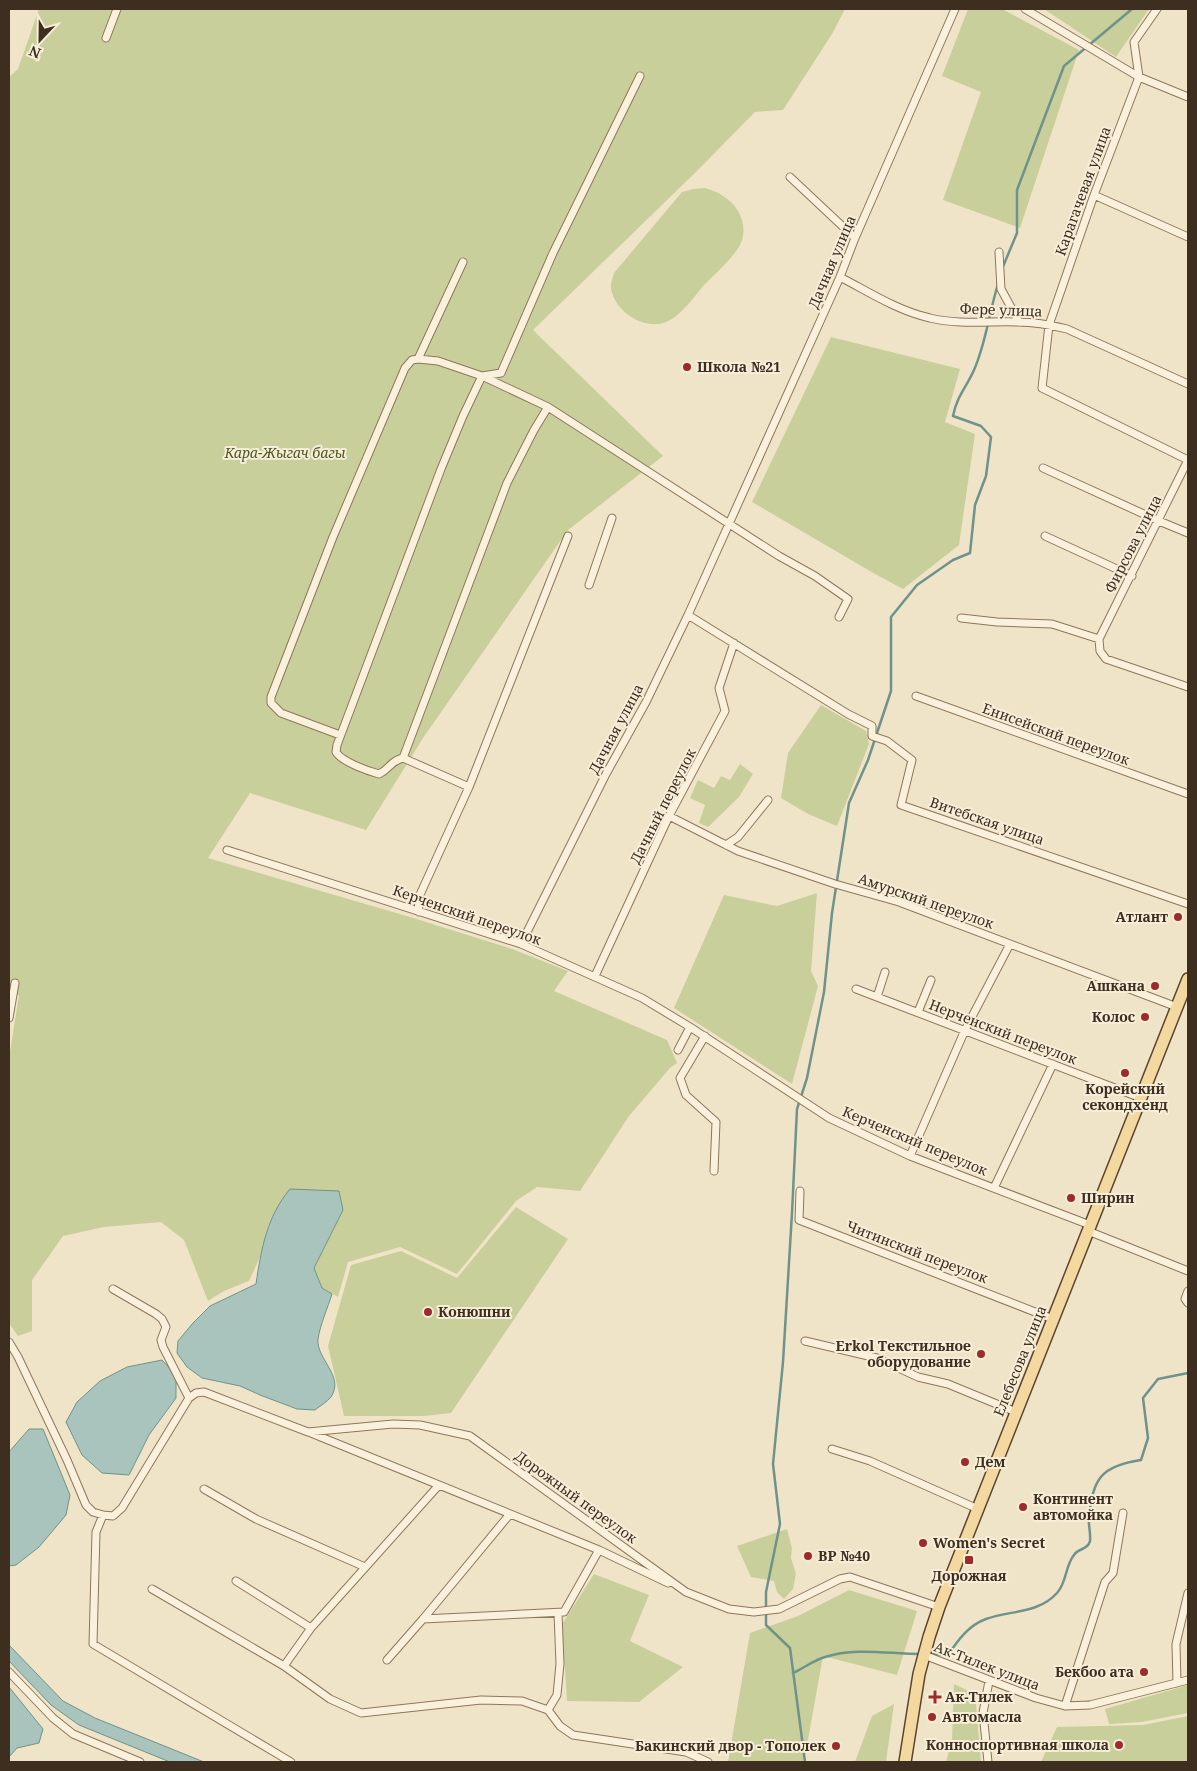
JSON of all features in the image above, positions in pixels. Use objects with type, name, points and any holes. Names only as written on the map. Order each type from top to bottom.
[{"type":"main road","name":"Елебесова улица","points":[[905,1762],[919,1674],[939,1607],[1188,979]]},
{"type":"street","points":[[106,38],[116,9]]},
{"type":"street","name":"Дачная улица","points":[[520,944],[606,774],[646,702],[688,615],[840,277],[855,238],[956,9]]},
{"type":"street","points":[[1025,9],[1139,77],[1188,97]]},
{"type":"street","name":"Карагачевая улица","points":[[1042,388],[1049,325],[1094,195],[1139,77],[1134,42],[1157,9]]},
{"type":"street","points":[[482,376],[501,374],[553,253],[640,76]]},
{"type":"street","points":[[790,177],[855,238]]},
{"type":"street","points":[[1094,195],[1188,237]]},
{"type":"street","points":[[999,252],[1001,289],[1019,322]]},
{"type":"street","points":[[418,359],[463,262]]},
{"type":"street","name":"Фере улица","points":[[840,277],[900,308],[931,319],[1019,322],[1067,329],[1188,384]]},
{"type":"street","points":[[340,735],[281,713],[271,700],[333,537],[405,368],[412,360],[438,361],[482,376],[548,407],[779,556],[815,576],[848,599],[839,617]]},
{"type":"street","points":[[469,787],[403,758],[394,760],[381,774],[362,769],[341,758],[337,754],[337,745],[441,469],[482,376]]},
{"type":"street","name":"Фирсова улица","points":[[1042,388],[1188,460],[1132,576],[1099,639]]},
{"type":"street","points":[[403,758],[507,483],[548,407]]},
{"type":"street","points":[[1042,468],[1188,533]]},
{"type":"street","points":[[589,585],[612,518]]},
{"type":"street","points":[[419,912],[418,899],[469,787],[568,536]]},
{"type":"street","points":[[1045,536],[1132,576]]},
{"type":"street","points":[[688,615],[734,643]]},
{"type":"street","points":[[961,618],[997,622],[1052,624],[1099,639],[1100,651],[1111,662],[1188,687]]},
{"type":"street","name":"Витебская улица","points":[[734,643],[848,714],[872,726],[872,736],[887,741],[912,760],[901,805],[1188,904]]},
{"type":"street","name":"Дачный переулок","points":[[595,976],[670,816],[725,712],[720,688],[734,643]]},
{"type":"street","name":"Енисейский переулок","points":[[916,696],[1188,794]]},
{"type":"street","points":[[726,845],[738,837],[768,800]]},
{"type":"street","name":"Амурский переулок","points":[[670,816],[738,852],[787,869],[899,902],[1177,1007]]},
{"type":"street","name":"Керченский переулок","points":[[227,850],[520,944],[595,976],[642,998],[705,1036],[829,1118],[910,1156],[994,1188],[1188,1272]]},
{"type":"street","points":[[910,1156],[965,1030],[1010,944]]},
{"type":"street","points":[[876,997],[885,972]]},
{"type":"street","points":[[918,1012],[932,980]]},
{"type":"street","points":[[9,1018],[15,983]]},
{"type":"street","name":"Нерченский переулок","points":[[856,989],[1141,1098]]},
{"type":"street","points":[[678,1050],[690,1027]]},
{"type":"street","points":[[705,1036],[680,1078],[686,1095],[716,1122],[714,1171]]},
{"type":"street","points":[[994,1188],[1053,1064]]},
{"type":"street","name":"Читинский переулок","points":[[800,1191],[799,1220],[1053,1319]]},
{"type":"street","points":[[9,1342],[67,1460],[86,1505],[93,1512],[113,1516],[122,1508],[189,1398],[163,1347],[161,1340],[166,1327],[162,1319],[114,1289]]},
{"type":"street","points":[[1188,1291],[1186,1299],[1188,1303]]},
{"type":"street","points":[[805,1341],[877,1358],[918,1376],[948,1384],[1016,1412]]},
{"type":"street","name":"Дорожный переулок","points":[[189,1398],[196,1393],[204,1392],[308,1432],[393,1424],[420,1425],[470,1436],[686,1592],[729,1610],[754,1612],[779,1609],[840,1579],[850,1577],[939,1607]]},
{"type":"street","points":[[308,1432],[599,1550],[686,1592]]},
{"type":"street","points":[[832,1449],[870,1461],[978,1508]]},
{"type":"street","points":[[284,1666],[311,1628],[439,1485]]},
{"type":"street","points":[[204,1489],[256,1519],[366,1567]]},
{"type":"street","points":[[1065,1706],[1105,1582],[1113,1573],[1123,1513]]},
{"type":"street","points":[[387,1660],[510,1514]]},
{"type":"street","points":[[103,1515],[96,1532],[93,1644],[291,1762]]},
{"type":"street","points":[[423,1619],[564,1612],[599,1550]]},
{"type":"street","points":[[236,1581],[311,1628]]},
{"type":"street","points":[[152,1589],[284,1666],[330,1699],[361,1713],[481,1700],[522,1701],[548,1710],[560,1726],[573,1735],[686,1752],[708,1762]]},
{"type":"street","points":[[1177,1683],[1176,1644],[1188,1593]]},
{"type":"street","points":[[548,1710],[557,1695],[560,1664],[558,1613]]},
{"type":"street","name":"Ак-Тилек улица","points":[[924,1655],[1036,1698],[1065,1706],[1090,1705],[1188,1680]]},
{"type":"street","points":[[9,1672],[53,1718],[73,1734],[140,1762]]},
{"type":"street","points":[[988,1762],[983,1712],[989,1681]]},
{"type":"green space","name":"Кара-Жыгач багы","points":[[39,9],[845,9],[832,34],[783,110],[755,112],[533,330],[663,456],[568,530],[423,738],[366,830],[250,793],[208,858],[512,949],[568,971],[554,991],[667,1040],[677,1063],[670,1068],[629,1116],[580,1191],[537,1187],[516,1201],[457,1274],[400,1247],[348,1262],[338,1297],[322,1288],[314,1268],[343,1210],[269,1224],[260,1257],[249,1281],[224,1291],[208,1301],[184,1240],[161,1222],[104,1227],[63,1236],[32,1280],[32,1331],[18,1336],[9,1323],[9,1058],[19,995],[9,995],[9,77],[18,69]]},
{"type":"green space","points":[[968,9],[1002,9],[1079,50],[1020,228],[943,200],[981,92],[942,76]]},
{"type":"green space","points":[[1044,9],[1149,9],[1116,57]]},
{"type":"green space","points":[[705,188],[729,200],[738,211],[744,231],[740,245],[729,260],[704,285],[687,306],[672,319],[657,324],[649,324],[631,317],[613,296],[611,282],[614,273],[682,192]]},
{"type":"green space","points":[[831,337],[960,369],[945,422],[975,434],[959,545],[903,589],[752,502]]},
{"type":"green space","points":[[821,705],[866,731],[869,744],[837,826],[808,814],[781,798],[788,753]]},
{"type":"green space","points":[[740,764],[753,774],[739,797],[708,827],[699,823],[705,805],[690,798],[698,780],[714,788],[721,776],[730,780]]},
{"type":"green space","points":[[817,893],[811,971],[818,986],[792,1084],[674,1008],[724,895],[777,906]]},
{"type":"green space","name":"Конюшни","points":[[516,1207],[568,1239],[451,1413],[425,1416],[344,1416],[328,1346],[351,1265],[401,1251],[457,1278]]},
{"type":"green space","points":[[787,1529],[792,1548],[791,1558],[796,1574],[793,1589],[784,1599],[777,1592],[774,1581],[751,1577],[737,1546]]},
{"type":"green space","points":[[594,1574],[649,1595],[630,1641],[683,1667],[639,1702],[567,1701],[562,1624]]},
{"type":"green space","points":[[849,1590],[917,1611],[897,1675],[823,1656],[804,1762],[728,1762],[750,1633],[798,1616]]},
{"type":"green space","points":[[954,1684],[975,1694],[981,1762],[946,1762],[952,1740]]},
{"type":"green space","points":[[1188,1685],[1188,1713],[1142,1722],[1109,1724],[1105,1709]]},
{"type":"green space","points":[[894,1704],[886,1762],[855,1762],[872,1716]]},
{"type":"green space","name":"Конноспортивная школа","points":[[1188,1716],[1188,1762],[1041,1762],[1057,1727],[1143,1725]]},
{"type":"water","points":[[290,1189],[339,1191],[343,1210],[314,1268],[322,1288],[332,1294],[318,1339],[321,1354],[335,1382],[331,1397],[315,1410],[297,1409],[240,1386],[202,1378],[187,1367],[177,1353],[178,1341],[210,1306],[256,1284],[260,1259],[270,1222],[282,1199]]},
{"type":"water","points":[[162,1360],[173,1372],[176,1380],[176,1398],[149,1435],[129,1475],[102,1473],[82,1455],[66,1422],[77,1402],[100,1381],[127,1367]]},
{"type":"water","points":[[29,1429],[43,1429],[70,1495],[66,1515],[39,1547],[16,1565],[9,1566],[9,1452]]},
{"type":"water","points":[[9,1645],[63,1701],[95,1718],[204,1762],[170,1762],[79,1725],[51,1705],[9,1661]]},
{"type":"water","points":[[9,1687],[43,1729],[39,1743],[17,1748],[9,1757]]},
{"type":"waterway","points":[[1002,269],[1017,233],[1017,190],[1064,66],[1132,9]]},
{"type":"waterway","points":[[805,1762],[790,1648],[766,1625],[766,1592],[780,1524],[773,1464],[783,1362],[797,1109],[807,1078],[824,992],[832,913],[849,803],[868,760],[891,691],[891,617],[917,585],[953,560],[970,553],[975,505],[986,476],[991,437],[981,426],[953,416],[959,397],[978,360],[998,284]]},
{"type":"waterway","points":[[930,1654],[948,1655],[964,1634],[974,1625],[995,1616],[1041,1605],[1057,1593],[1063,1584],[1071,1559],[1089,1544],[1089,1518],[1093,1493],[1102,1476],[1108,1470],[1117,1466],[1141,1460],[1148,1438],[1143,1398],[1158,1379],[1188,1373]]},
{"type":"waterway","points":[[793,1673],[817,1660],[849,1652],[920,1654]]},
{"type":"place","name":"Школа №21","points":[[687,367]]},
{"type":"place","name":"Атлант","points":[[1178,917]]},
{"type":"place","name":"Ашкана","points":[[1155,986]]},
{"type":"place","name":"Колос","points":[[1145,1017]]},
{"type":"place","name":"Корейский секондхенд","points":[[1125,1073]]},
{"type":"place","name":"Ширин","points":[[1071,1198]]},
{"type":"place","name":"Конюшни","points":[[428,1312]]},
{"type":"place","name":"Erkol Текстильное оборудование","points":[[981,1354]]},
{"type":"place","name":"Дем","points":[[965,1462]]},
{"type":"place","name":"Континент автомойка","points":[[1023,1507]]},
{"type":"place","name":"Women's Secret","points":[[923,1543]]},
{"type":"place","name":"BP №40","points":[[808,1556]]},
{"type":"place","name":"Дорожная","points":[[969,1560]]},
{"type":"place","name":"Бекбоо ата","points":[[1144,1672]]},
{"type":"place","name":"Ак-Тилек","points":[[935,1697]]},
{"type":"place","name":"Автомасла","points":[[932,1717]]},
{"type":"place","name":"Конноспортивная школа","points":[[1119,1745]]},
{"type":"place","name":"Бакинский двор - Тополек","points":[[836,1746]]}]
